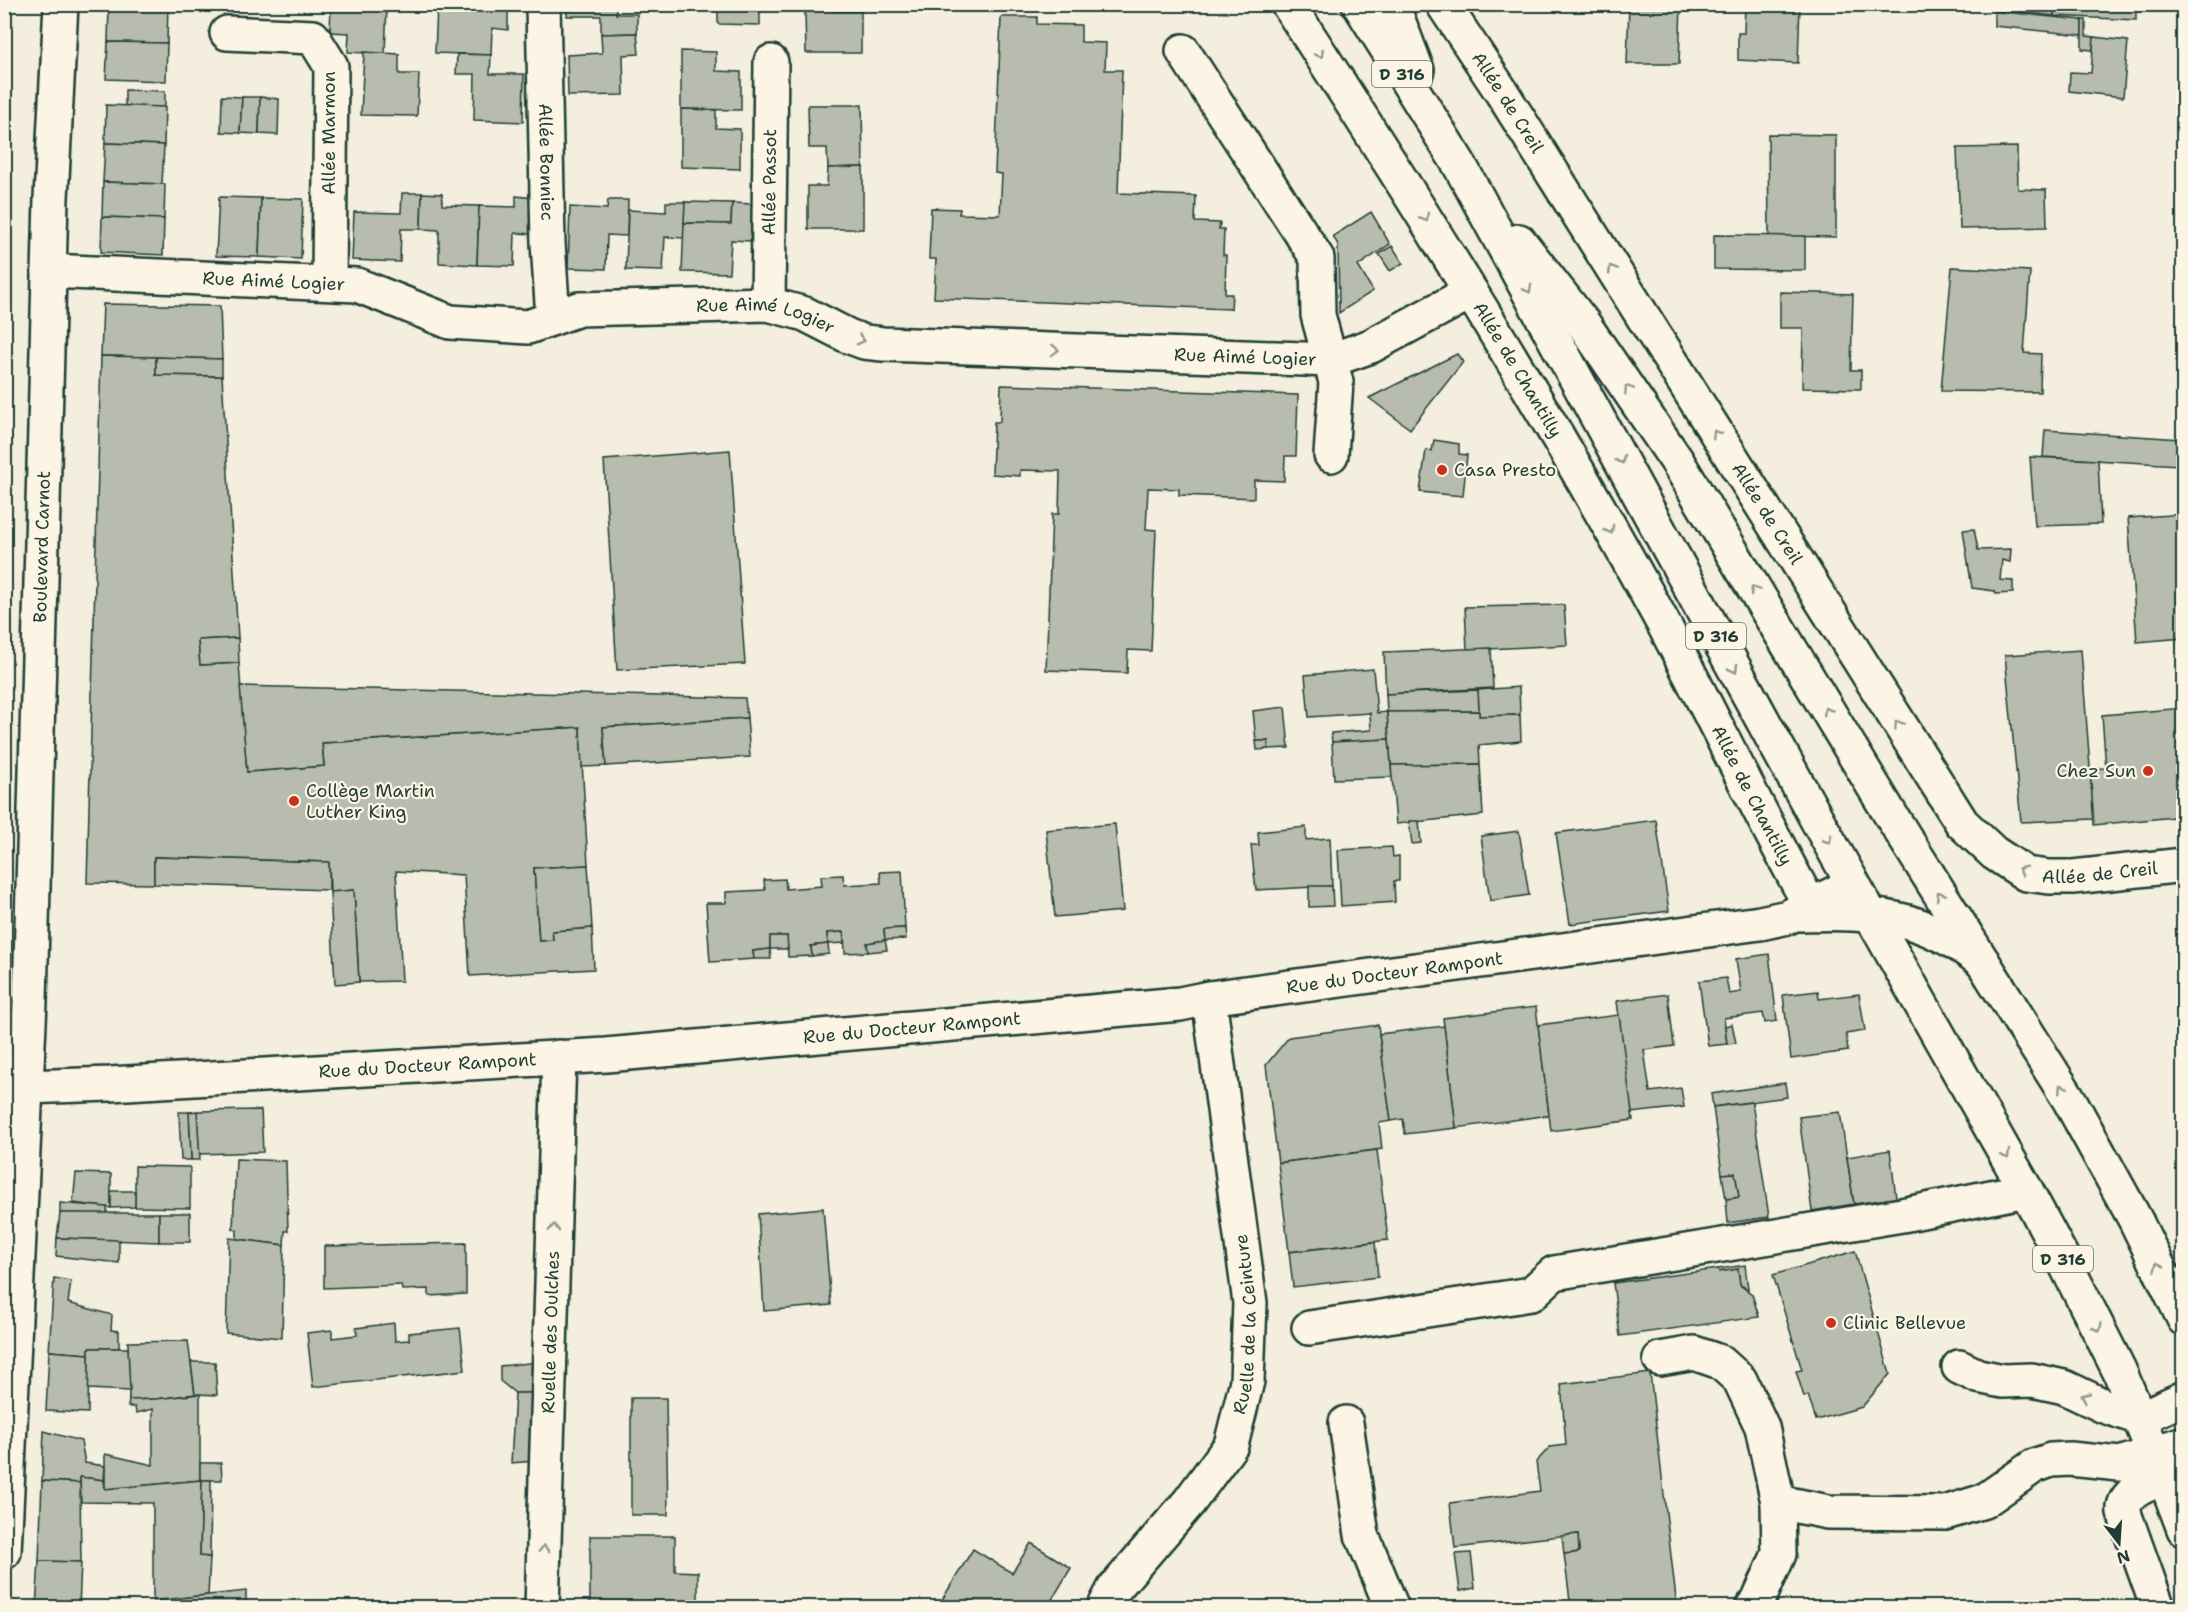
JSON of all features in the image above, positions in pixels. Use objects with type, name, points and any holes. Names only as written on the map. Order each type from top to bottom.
[{"type":"street","name":"Boulevard Carnot","points":[[4,1552],[15,1082],[30,978],[49,271],[61,4]]},
{"type":"street","name":"Allée Bonniec","points":[[543,4],[548,243],[553,318]]},
{"type":"street","name":"Allée de Chantilly","points":[[1288,4],[1471,292],[1565,451],[1662,622],[1768,829],[1802,910]]},
{"type":"street","name":"D 316","points":[[1359,4],[1453,154],[1853,884],[2026,1190],[2175,1483]]},
{"type":"street","points":[[1392,4],[1453,154]]},
{"type":"street","name":"Allée de Creil","points":[[1443,4],[1499,88],[1962,824],[1994,853],[2026,874],[2073,877],[2184,865]]},
{"type":"street","name":"Allée Marmon","points":[[228,33],[313,37],[330,66],[329,283]]},
{"type":"street","points":[[1183,51],[1317,258],[1318,315],[1336,382],[1331,455]]},
{"type":"street","name":"Allée Passot","points":[[768,304],[771,62]]},
{"type":"street","name":"D 316","points":[[1453,154],[1583,323],[1677,461],[1897,826],[2091,1139],[2135,1219],[2184,1319]]},
{"type":"street","name":"Rue Aimé Logier","points":[[49,271],[357,285],[450,322],[528,327],[579,309],[768,304],[805,314],[864,342],[883,344],[1331,360],[1371,346],[1471,292]]},
{"type":"street","name":"Rue du Docteur Rampont","points":[[15,1082],[110,1084],[559,1057],[1180,1004],[1760,923],[1802,910],[1853,884]]},
{"type":"street","name":"Rue du Docteur Rampont","points":[[1802,910],[1897,919],[1933,930],[1963,946],[1983,962]]},
{"type":"street","name":"Ruelle de la Ceinture","points":[[1104,1608],[1114,1589],[1189,1502],[1231,1445],[1247,1381],[1250,1303],[1209,999]]},
{"type":"street","name":"Ruelle des Oulches","points":[[542,1608],[559,1057]]},
{"type":"street","points":[[1309,1328],[1531,1294],[1554,1272],[1902,1215],[2026,1190]]},
{"type":"street","points":[[1660,1359],[1694,1353],[1720,1362],[1740,1380],[1762,1427],[1778,1502],[1779,1554],[1758,1601],[1752,1608]]},
{"type":"street","points":[[1959,1367],[1978,1376],[2003,1380],[2032,1380],[2064,1387],[2104,1406],[2140,1418],[2184,1398]]},
{"type":"street","points":[[1346,1424],[1362,1535],[1392,1608]]},
{"type":"street","points":[[1778,1502],[1828,1512],[1945,1513],[1984,1501],[2034,1466],[2052,1460],[2070,1459],[2120,1464],[2175,1483]]},
{"type":"street","points":[[2158,1608],[2124,1513],[2123,1504],[2139,1489],[2175,1483]]},
{"type":"building","points":[[109,4],[168,4],[167,43],[108,42]]},
{"type":"building","points":[[331,4],[387,4],[385,54],[348,52],[349,33],[330,32]]},
{"type":"building","points":[[437,4],[508,4],[508,9],[437,7]]},
{"type":"building","points":[[567,4],[616,4],[616,14],[637,14],[637,33],[601,34],[601,16],[567,16]]},
{"type":"building","points":[[718,4],[780,4],[780,7],[760,6],[760,25],[718,24]]},
{"type":"building","points":[[780,4],[835,4],[835,11],[861,11],[861,53],[806,53],[805,12],[808,12],[801,5],[799,7],[780,7]]},
{"type":"building","points":[[1629,4],[1681,4],[1679,64],[1627,64]]},
{"type":"building","points":[[1745,4],[1800,4],[1798,63],[1738,60],[1738,33],[1744,33]]},
{"type":"building","points":[[1953,4],[2055,4],[2054,16]]},
{"type":"building","points":[[2055,4],[2136,4],[2136,20],[2054,16]]},
{"type":"building","points":[[437,7],[508,9],[508,30],[492,28],[491,55],[435,53]]},
{"type":"building","points":[[1994,11],[2082,20],[2082,35],[1994,26]]},
{"type":"building","points":[[1001,17],[1037,17],[1037,24],[1081,25],[1081,42],[1106,43],[1105,70],[1122,70],[1118,193],[1196,196],[1195,222],[1220,223],[1219,229],[1224,229],[1225,294],[1232,294],[1231,309],[934,298],[936,259],[929,259],[931,208],[960,209],[959,214],[1000,215],[1002,174],[995,173]]},
{"type":"building","points":[[2082,20],[2086,20],[2086,36],[2094,37],[2093,50],[2082,49]]},
{"type":"building","points":[[637,33],[639,54],[623,55],[624,95],[568,96],[567,55],[602,53],[601,34]]},
{"type":"building","points":[[2094,37],[2128,41],[2123,97],[2069,91],[2070,72],[2091,73]]},
{"type":"building","points":[[108,42],[167,43],[166,81],[106,79]]},
{"type":"building","points":[[681,51],[716,52],[716,71],[741,72],[741,110],[681,109]]},
{"type":"building","points":[[364,52],[399,54],[399,74],[419,74],[417,116],[361,115]]},
{"type":"building","points":[[457,54],[491,55],[490,74],[524,74],[523,122],[474,120],[475,74],[456,74]]},
{"type":"building","points":[[125,90],[165,91],[165,107],[125,107]]},
{"type":"building","points":[[222,96],[242,97],[240,133],[221,132]]},
{"type":"building","points":[[242,97],[260,97],[259,134],[240,133]]},
{"type":"building","points":[[260,97],[279,99],[278,135],[259,134]]},
{"type":"building","points":[[106,105],[165,107],[164,145],[105,143]]},
{"type":"building","points":[[808,105],[862,105],[863,167],[828,168],[827,148],[809,148]]},
{"type":"building","points":[[681,109],[716,110],[716,128],[740,129],[740,169],[681,167]]},
{"type":"building","points":[[1768,134],[1836,135],[1836,237],[1769,236]]},
{"type":"building","points":[[105,143],[164,145],[162,184],[103,182]]},
{"type":"building","points":[[2017,147],[2018,189],[2046,190],[2047,227],[1960,229],[1957,148]]},
{"type":"building","points":[[863,167],[863,229],[808,229],[808,186],[827,186],[828,168]]},
{"type":"building","points":[[103,182],[165,184],[164,219],[102,217]]},
{"type":"building","points":[[402,193],[422,193],[421,229],[401,229],[400,262],[352,260],[354,212],[401,213]]},
{"type":"building","points":[[422,193],[442,194],[442,205],[479,206],[477,265],[439,263],[439,230],[421,229]]},
{"type":"building","points":[[516,196],[534,198],[534,234],[515,233],[514,266],[477,265],[479,206],[516,207]]},
{"type":"building","points":[[219,197],[261,198],[259,257],[216,256]]},
{"type":"building","points":[[261,198],[303,199],[301,259],[259,257]]},
{"type":"building","points":[[608,200],[628,200],[627,236],[607,235],[606,269],[568,268],[570,207],[607,209]]},
{"type":"building","points":[[666,202],[685,202],[684,238],[665,237],[663,271],[626,270],[628,210],[666,212]]},
{"type":"building","points":[[685,202],[732,203],[731,224],[684,223]]},
{"type":"building","points":[[732,203],[752,204],[751,241],[731,240],[729,273],[682,272],[684,223],[731,224]]},
{"type":"building","points":[[1371,212],[1390,244],[1358,266],[1373,291],[1339,313],[1338,245],[1333,236]]},
{"type":"building","points":[[102,217],[164,219],[163,255],[101,252]]},
{"type":"building","points":[[1714,235],[1805,236],[1805,270],[1714,269]]},
{"type":"building","points":[[1392,246],[1403,263],[1390,271],[1379,254]]},
{"type":"building","points":[[1952,267],[2030,271],[2024,353],[2041,354],[2040,392],[1941,391]]},
{"type":"building","points":[[1780,292],[1853,294],[1851,370],[1861,370],[1861,389],[1802,388],[1803,328],[1780,328]]},
{"type":"building","points":[[103,304],[220,306],[222,359],[101,356]]},
{"type":"building","points":[[1457,354],[1463,362],[1410,429],[1369,398]]},
{"type":"building","points":[[101,356],[156,357],[156,375],[222,376],[238,638],[198,640],[200,665],[239,663],[247,772],[324,766],[322,743],[580,727],[588,865],[534,868],[539,941],[553,940],[552,931],[592,928],[594,969],[470,976],[464,875],[396,871],[402,981],[359,982],[354,890],[330,892],[329,862],[154,857],[154,884],[87,883]]},
{"type":"building","points":[[156,357],[222,359],[222,376],[156,375]]},
{"type":"building","points":[[1001,385],[1298,395],[1296,456],[1285,456],[1284,481],[1254,480],[1254,498],[1179,495],[1179,489],[1148,488],[1146,529],[1156,530],[1151,651],[1128,650],[1127,673],[1046,670],[1052,514],[1059,514],[1060,471],[1020,470],[1020,476],[992,474],[994,422],[1000,422]]},
{"type":"building","points":[[2045,430],[2181,439],[2179,465],[2043,457]]},
{"type":"building","points":[[2181,439],[2184,439],[2184,465],[2179,465]]},
{"type":"building","points":[[1434,440],[1459,444],[1459,454],[1467,455],[1463,496],[1420,492],[1426,450],[1432,451]]},
{"type":"building","points":[[730,450],[745,664],[617,670],[604,460]]},
{"type":"building","points":[[2030,457],[2098,460],[2101,524],[2035,526]]},
{"type":"building","points":[[2184,514],[2184,638],[2137,642],[2128,518]]},
{"type":"building","points":[[1974,529],[1978,550],[2011,549],[2010,562],[2002,560],[2000,580],[2013,581],[2013,593],[1996,594],[1995,591],[1972,588],[1963,530]]},
{"type":"building","points":[[1564,605],[1567,645],[1467,650],[1465,607]]},
{"type":"building","points":[[238,638],[239,663],[200,665],[198,640]]},
{"type":"building","points":[[1491,648],[1493,688],[1386,694],[1384,652]]},
{"type":"building","points":[[2081,650],[2094,819],[2021,822],[2005,655]]},
{"type":"building","points":[[1373,669],[1377,713],[1387,712],[1389,739],[1332,742],[1331,733],[1371,730],[1370,713],[1309,717],[1305,675]]},
{"type":"building","points":[[240,686],[745,698],[747,718],[603,727],[606,766],[582,767],[580,727],[322,743],[324,766],[247,772]]},
{"type":"building","points":[[1519,687],[1520,715],[1479,716],[1478,690]]},
{"type":"building","points":[[1478,690],[1479,711],[1387,712],[1386,694]]},
{"type":"building","points":[[1285,707],[1289,748],[1268,749],[1268,741],[1256,741],[1253,711]]},
{"type":"building","points":[[2184,708],[2184,816],[2094,825],[2090,769],[2106,768],[2102,715]]},
{"type":"building","points":[[1479,711],[1479,716],[1520,715],[1521,741],[1479,745],[1480,764],[1391,765],[1387,712]]},
{"type":"building","points":[[747,718],[750,757],[606,766],[603,727]]},
{"type":"building","points":[[1389,739],[1392,777],[1334,779],[1332,742]]},
{"type":"building","points":[[1256,741],[1268,741],[1268,749],[1257,750]]},
{"type":"building","points":[[1480,764],[1483,815],[1396,824],[1391,765]]},
{"type":"building","points":[[1656,820],[1669,911],[1570,924],[1556,833]]},
{"type":"building","points":[[1409,821],[1419,821],[1421,843],[1412,844]]},
{"type":"building","points":[[1115,824],[1123,911],[1055,917],[1046,830]]},
{"type":"building","points":[[1306,827],[1306,840],[1330,838],[1332,886],[1256,890],[1251,845],[1259,845],[1258,832]]},
{"type":"building","points":[[1519,831],[1529,895],[1490,901],[1481,836]]},
{"type":"building","points":[[1392,847],[1393,857],[1399,856],[1399,881],[1394,881],[1395,902],[1341,906],[1338,850]]},
{"type":"building","points":[[154,857],[329,862],[329,890],[154,884]]},
{"type":"building","points":[[588,865],[592,928],[552,931],[553,940],[539,941],[534,868]]},
{"type":"building","points":[[902,871],[905,928],[884,929],[885,940],[867,943],[868,952],[845,953],[844,932],[827,933],[828,944],[811,946],[812,956],[788,957],[787,936],[770,936],[770,949],[753,951],[754,959],[710,962],[706,903],[726,903],[726,892],[765,890],[764,880],[785,879],[786,889],[822,886],[821,876],[843,875],[844,885],[881,883],[880,872]]},
{"type":"building","points":[[1309,886],[1332,886],[1333,906],[1309,907]]},
{"type":"building","points":[[354,890],[359,982],[335,984],[330,892]]},
{"type":"building","points":[[2176,927],[2184,927],[2184,948],[2178,949]]},
{"type":"building","points":[[905,928],[906,939],[885,940],[884,929]]},
{"type":"building","points":[[844,932],[844,943],[828,944],[827,933]]},
{"type":"building","points":[[770,936],[787,936],[788,949],[770,949]]},
{"type":"building","points":[[885,940],[887,950],[868,952],[867,943]]},
{"type":"building","points":[[828,944],[829,954],[812,956],[811,946]]},
{"type":"building","points":[[770,949],[771,959],[754,959],[753,951]]},
{"type":"building","points":[[1769,954],[1777,1021],[1765,1023],[1763,1013],[1724,1018],[1727,1044],[1708,1046],[1699,981],[1726,978],[1729,994],[1741,992],[1736,959]]},
{"type":"building","points":[[1818,991],[1819,999],[1859,994],[1865,1031],[1846,1034],[1848,1051],[1791,1059],[1783,995]]},
{"type":"building","points":[[1668,994],[1674,1046],[1644,1050],[1650,1092],[1681,1088],[1684,1107],[1631,1113],[1617,1001]]},
{"type":"building","points":[[1536,1007],[1549,1115],[1456,1128],[1443,1018]]},
{"type":"building","points":[[1619,1015],[1633,1120],[1551,1131],[1538,1025]]},
{"type":"building","points":[[1732,1024],[1736,1043],[1727,1044],[1725,1026]]},
{"type":"building","points":[[1378,1025],[1391,1121],[1379,1123],[1382,1149],[1278,1163],[1266,1065],[1289,1037]]},
{"type":"building","points":[[1444,1026],[1456,1128],[1405,1134],[1403,1119],[1391,1121],[1379,1034]]},
{"type":"building","points":[[1785,1083],[1787,1097],[1713,1107],[1711,1094]]},
{"type":"building","points":[[1752,1102],[1769,1217],[1728,1223],[1726,1199],[1739,1197],[1735,1173],[1722,1174],[1713,1107]]},
{"type":"building","points":[[261,1110],[263,1152],[199,1154],[197,1111]]},
{"type":"building","points":[[197,1111],[200,1160],[191,1160],[189,1112]]},
{"type":"building","points":[[179,1112],[189,1112],[191,1160],[181,1160]]},
{"type":"building","points":[[1840,1112],[1854,1204],[1812,1211],[1799,1117]]},
{"type":"building","points":[[1377,1150],[1388,1240],[1289,1252],[1278,1163]]},
{"type":"building","points":[[1890,1150],[1896,1198],[1854,1204],[1847,1157]]},
{"type":"building","points":[[236,1159],[286,1161],[288,1231],[285,1231],[284,1245],[237,1239],[237,1230],[233,1229]]},
{"type":"building","points":[[135,1166],[190,1167],[190,1208],[135,1207]]},
{"type":"building","points":[[76,1173],[111,1174],[111,1208],[73,1203]]},
{"type":"building","points":[[1735,1173],[1739,1197],[1726,1199],[1722,1174]]},
{"type":"building","points":[[111,1191],[135,1191],[135,1207],[111,1208]]},
{"type":"building","points":[[60,1203],[107,1207],[107,1214],[60,1213]]},
{"type":"building","points":[[823,1208],[831,1305],[764,1311],[758,1214]]},
{"type":"building","points":[[60,1213],[159,1213],[159,1242],[57,1238]]},
{"type":"building","points":[[159,1213],[190,1213],[190,1242],[159,1242]]},
{"type":"building","points":[[57,1238],[119,1240],[119,1263],[56,1256]]},
{"type":"building","points":[[229,1238],[284,1245],[282,1338],[226,1333]]},
{"type":"building","points":[[1375,1242],[1378,1277],[1293,1287],[1289,1252]]},
{"type":"building","points":[[466,1243],[466,1294],[429,1296],[429,1289],[402,1290],[401,1285],[324,1288],[324,1246]]},
{"type":"building","name":"Clinic Bellevue","points":[[1855,1251],[1890,1374],[1862,1407],[1816,1420],[1808,1395],[1804,1397],[1796,1371],[1802,1370],[1773,1275]]},
{"type":"building","points":[[1745,1265],[1748,1289],[1740,1285],[1738,1269],[1719,1272],[1718,1269]]},
{"type":"building","points":[[1718,1269],[1719,1272],[1738,1269],[1740,1285],[1752,1294],[1759,1317],[1620,1336],[1613,1283]]},
{"type":"building","points":[[54,1278],[71,1281],[68,1303],[112,1315],[111,1330],[119,1331],[119,1348],[89,1348],[89,1354],[49,1351]]},
{"type":"building","points":[[394,1323],[395,1341],[409,1340],[409,1333],[460,1328],[465,1370],[313,1387],[307,1333],[332,1330],[332,1338],[357,1335],[356,1328]]},
{"type":"building","points":[[188,1341],[195,1394],[129,1400],[128,1342]]},
{"type":"building","points":[[89,1348],[128,1348],[130,1391],[88,1389]]},
{"type":"building","points":[[49,1351],[89,1354],[88,1413],[46,1411]]},
{"type":"building","points":[[191,1362],[215,1362],[217,1395],[195,1394]]},
{"type":"building","points":[[538,1362],[538,1393],[515,1393],[500,1381],[500,1366]]},
{"type":"building","points":[[1650,1373],[1677,1608],[1571,1608],[1564,1554],[1579,1552],[1578,1534],[1455,1548],[1450,1503],[1540,1491],[1536,1462],[1550,1447],[1566,1445],[1561,1384]]},
{"type":"building","points":[[515,1393],[538,1393],[535,1461],[511,1463]]},
{"type":"building","points":[[200,1394],[200,1480],[105,1489],[105,1454],[153,1465],[153,1409],[136,1413],[135,1407],[128,1407],[129,1400]]},
{"type":"building","points":[[631,1398],[666,1398],[668,1515],[631,1515]]},
{"type":"building","points":[[44,1431],[81,1441],[85,1463],[105,1466],[104,1480],[80,1477],[80,1483],[42,1481]]},
{"type":"building","points":[[200,1463],[221,1463],[222,1480],[200,1480]]},
{"type":"building","points":[[80,1477],[104,1480],[105,1489],[202,1480],[200,1556],[210,1557],[208,1595],[153,1601],[153,1503],[81,1502]]},
{"type":"building","points":[[202,1480],[211,1480],[210,1557],[200,1556]]},
{"type":"building","points":[[42,1481],[80,1483],[81,1562],[39,1561]]},
{"type":"building","points":[[1578,1534],[1579,1552],[1564,1554],[1562,1536]]},
{"type":"building","points":[[590,1536],[675,1536],[675,1571],[698,1572],[698,1608],[590,1608]]},
{"type":"building","points":[[1031,1543],[1071,1568],[1047,1608],[937,1608],[973,1549],[1012,1573]]},
{"type":"building","points":[[1471,1553],[1475,1588],[1460,1591],[1455,1554]]},
{"type":"building","points":[[39,1561],[81,1562],[79,1608],[36,1608]]},
{"type":"building","points":[[246,1591],[246,1608],[180,1608],[180,1598]]},
{"type":"building","points":[[825,1602],[825,1608],[779,1608]]},
{"type":"place","name":"Casa Presto","points":[[1442,470]]},
{"type":"place","name":"Chez Sun","points":[[2148,771]]},
{"type":"place","name":"Collège Martin Luther King","points":[[294,801]]},
{"type":"place","name":"Clinic Bellevue","points":[[1831,1323]]}]
